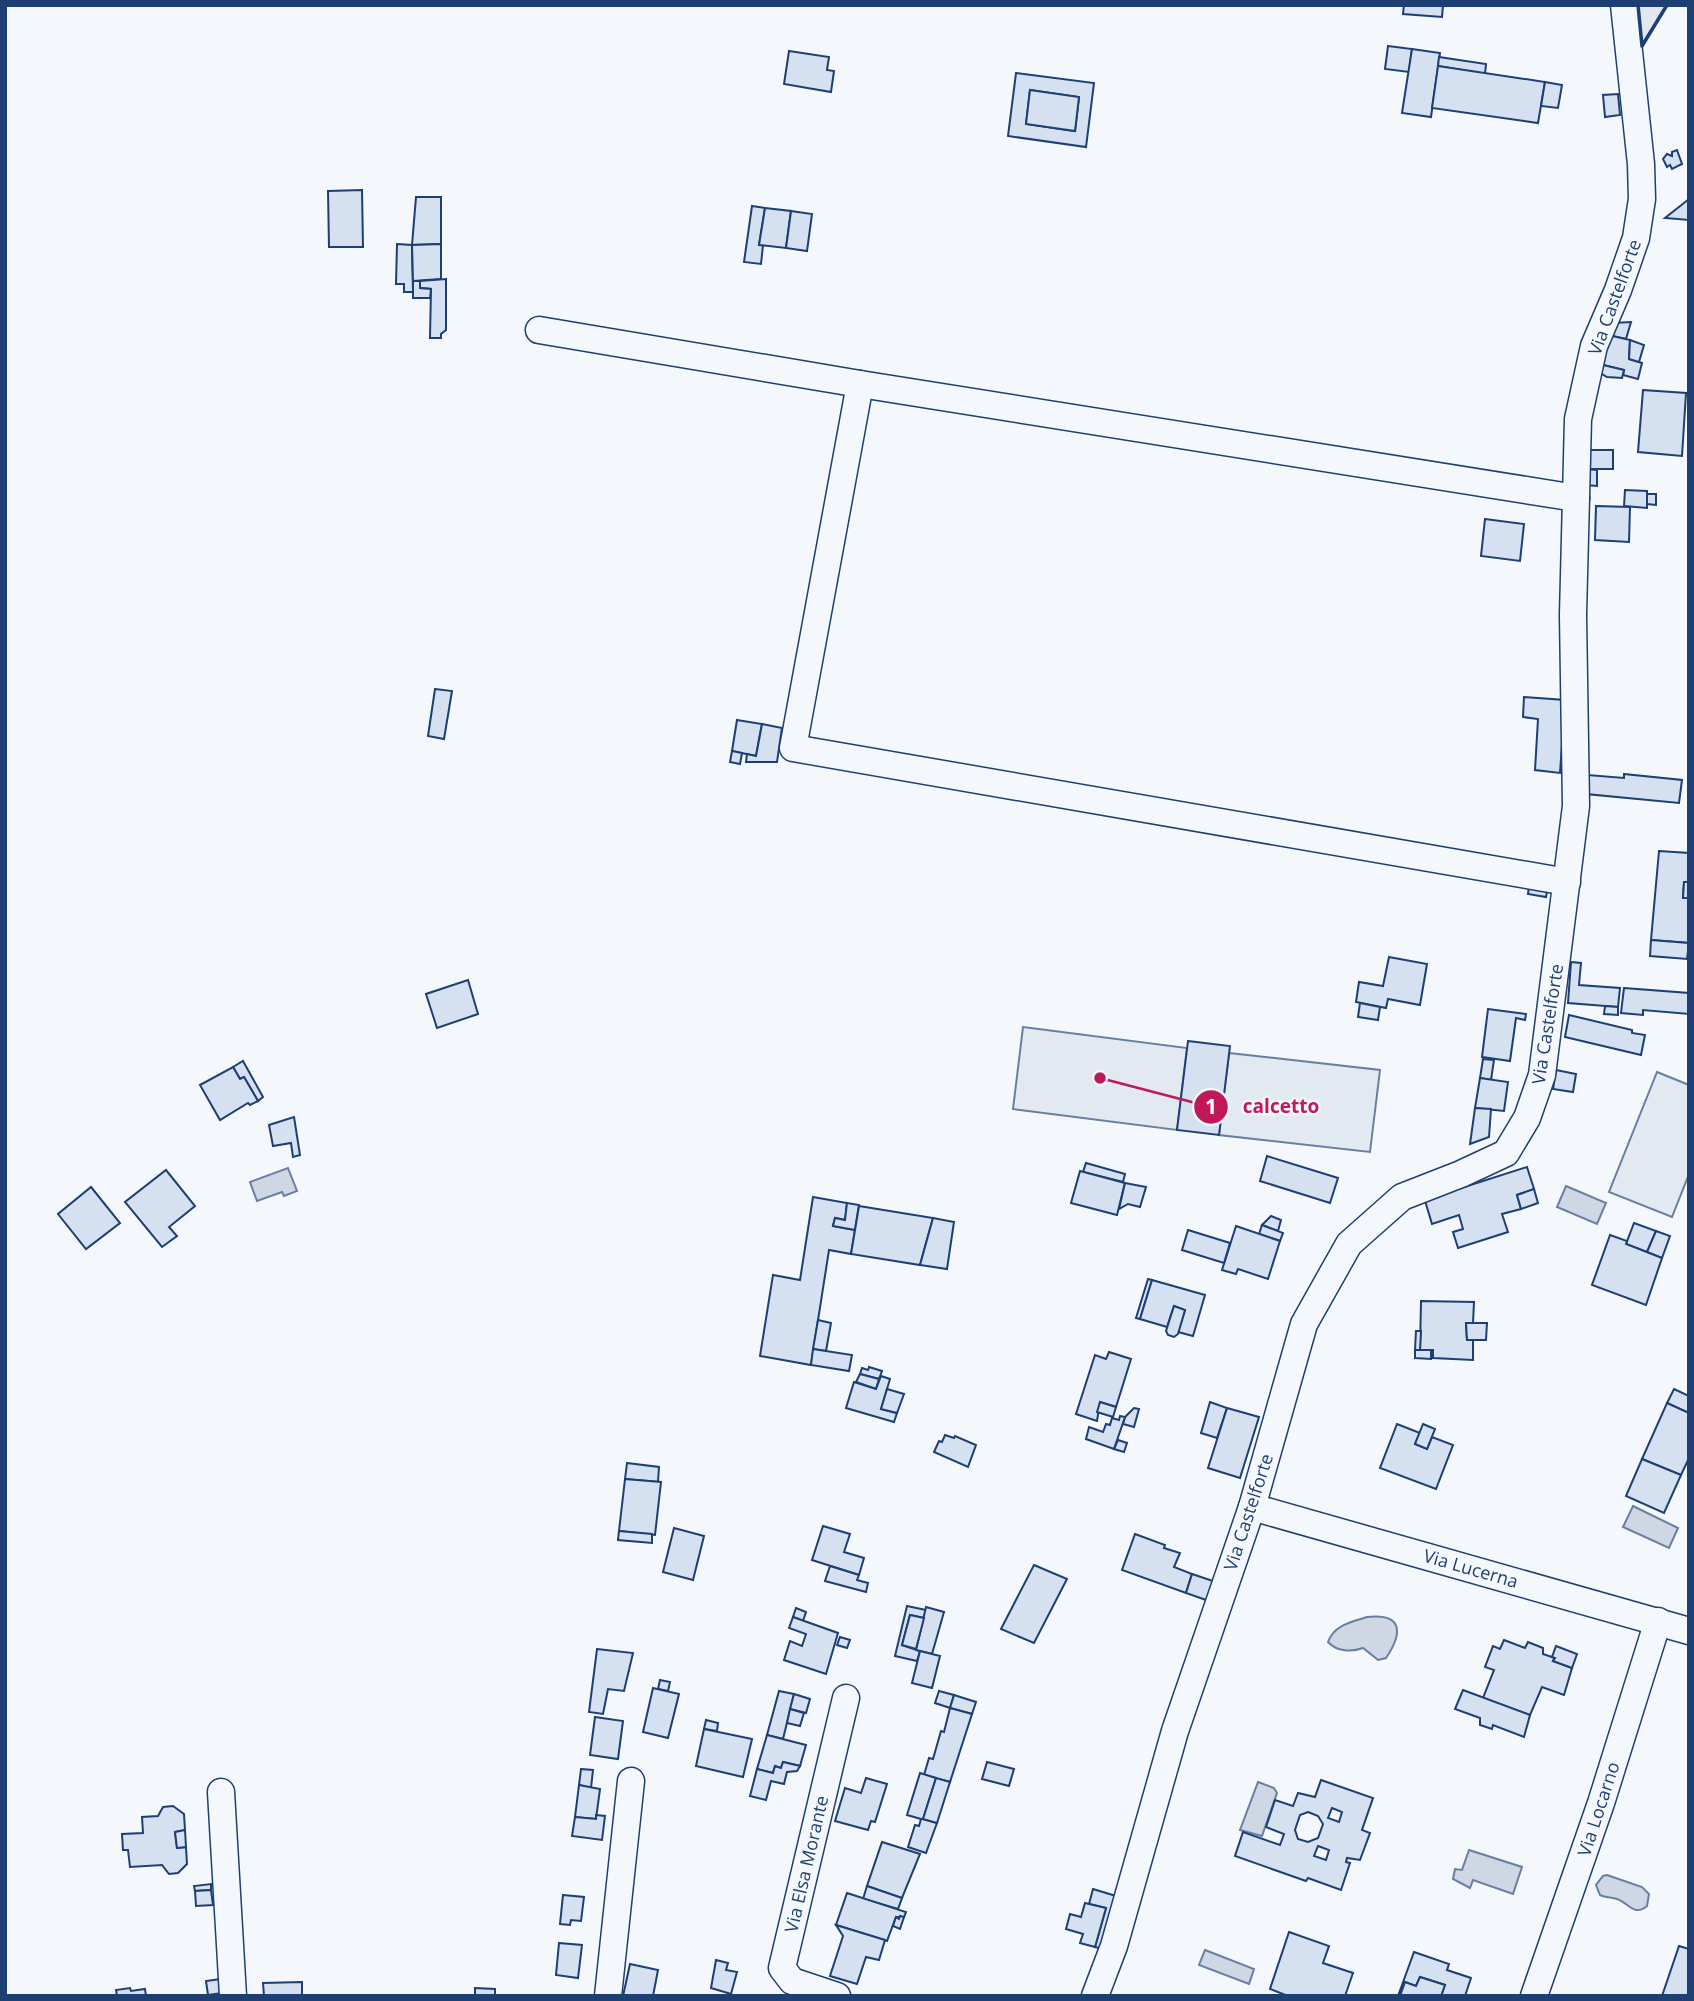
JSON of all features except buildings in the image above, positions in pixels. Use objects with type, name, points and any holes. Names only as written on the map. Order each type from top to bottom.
[{"type":"street","name":"Via Castelforte","points":[[1095,1996],[1114,1946],[1175,1731],[1252,1507],[1304,1324],[1349,1244],[1402,1196],[1461,1174],[1506,1153],[1527,1118],[1542,1075],[1576,806],[1573,615],[1578,418],[1594,346],[1636,239],[1642,199],[1641,164],[1624,5]]},
{"type":"street","points":[[539,330],[1576,498]]},
{"type":"street","points":[[860,384],[793,748],[1567,882]]},
{"type":"street","name":"Via Lucerna","points":[[1252,1507],[1689,1631]]},
{"type":"street","name":"Via Locarno","points":[[1534,1996],[1601,1803],[1658,1621]]},
{"type":"street","name":"Via Elsa Morante","points":[[837,1996],[792,1981],[782,1968],[846,1698]]},
{"type":"street","points":[[608,1996],[631,1781]]},
{"type":"street","points":[[221,1792],[233,1996]]},
{"type":"shaded area","points":[[1638,5],[1667,5],[1642,45]]},
{"type":"shaded area","points":[[1023,1027],[1187,1048],[1177,1130],[1013,1109]]},
{"type":"shaded area","points":[[1229,1053],[1380,1070],[1370,1152],[1219,1135]]},
{"type":"shaded area","points":[[1657,1072],[1689,1085],[1689,1174],[1672,1217],[1609,1192]]},
{"type":"shaded area","points":[[288,1168],[297,1191],[284,1196],[282,1192],[257,1201],[250,1182]]},
{"type":"shaded area","points":[[1566,1186],[1606,1203],[1597,1224],[1557,1207]]},
{"type":"shaded area","points":[[1633,1506],[1678,1528],[1669,1548],[1623,1527]]},
{"type":"shaded area","points":[[1367,1617],[1388,1618],[1396,1627],[1395,1640],[1386,1658],[1378,1660],[1363,1648],[1345,1650],[1328,1642],[1339,1628]]},
{"type":"shaded area","points":[[1258,1782],[1274,1788],[1277,1793],[1262,1836],[1240,1830]]},
{"type":"shaded area","points":[[1469,1850],[1522,1867],[1513,1894],[1473,1880],[1470,1888],[1453,1879],[1455,1869],[1462,1870]]},
{"type":"shaded area","points":[[1607,1875],[1642,1887],[1649,1894],[1647,1906],[1635,1910],[1617,1899],[1600,1895],[1596,1885]]},
{"type":"shaded area","points":[[1205,1950],[1254,1969],[1249,1984],[1199,1965]]},
{"type":"wall","points":[[1638,5],[1642,46],[1667,5]]},
{"type":"place","name":"calcetto","points":[[1100,1078]]}]
